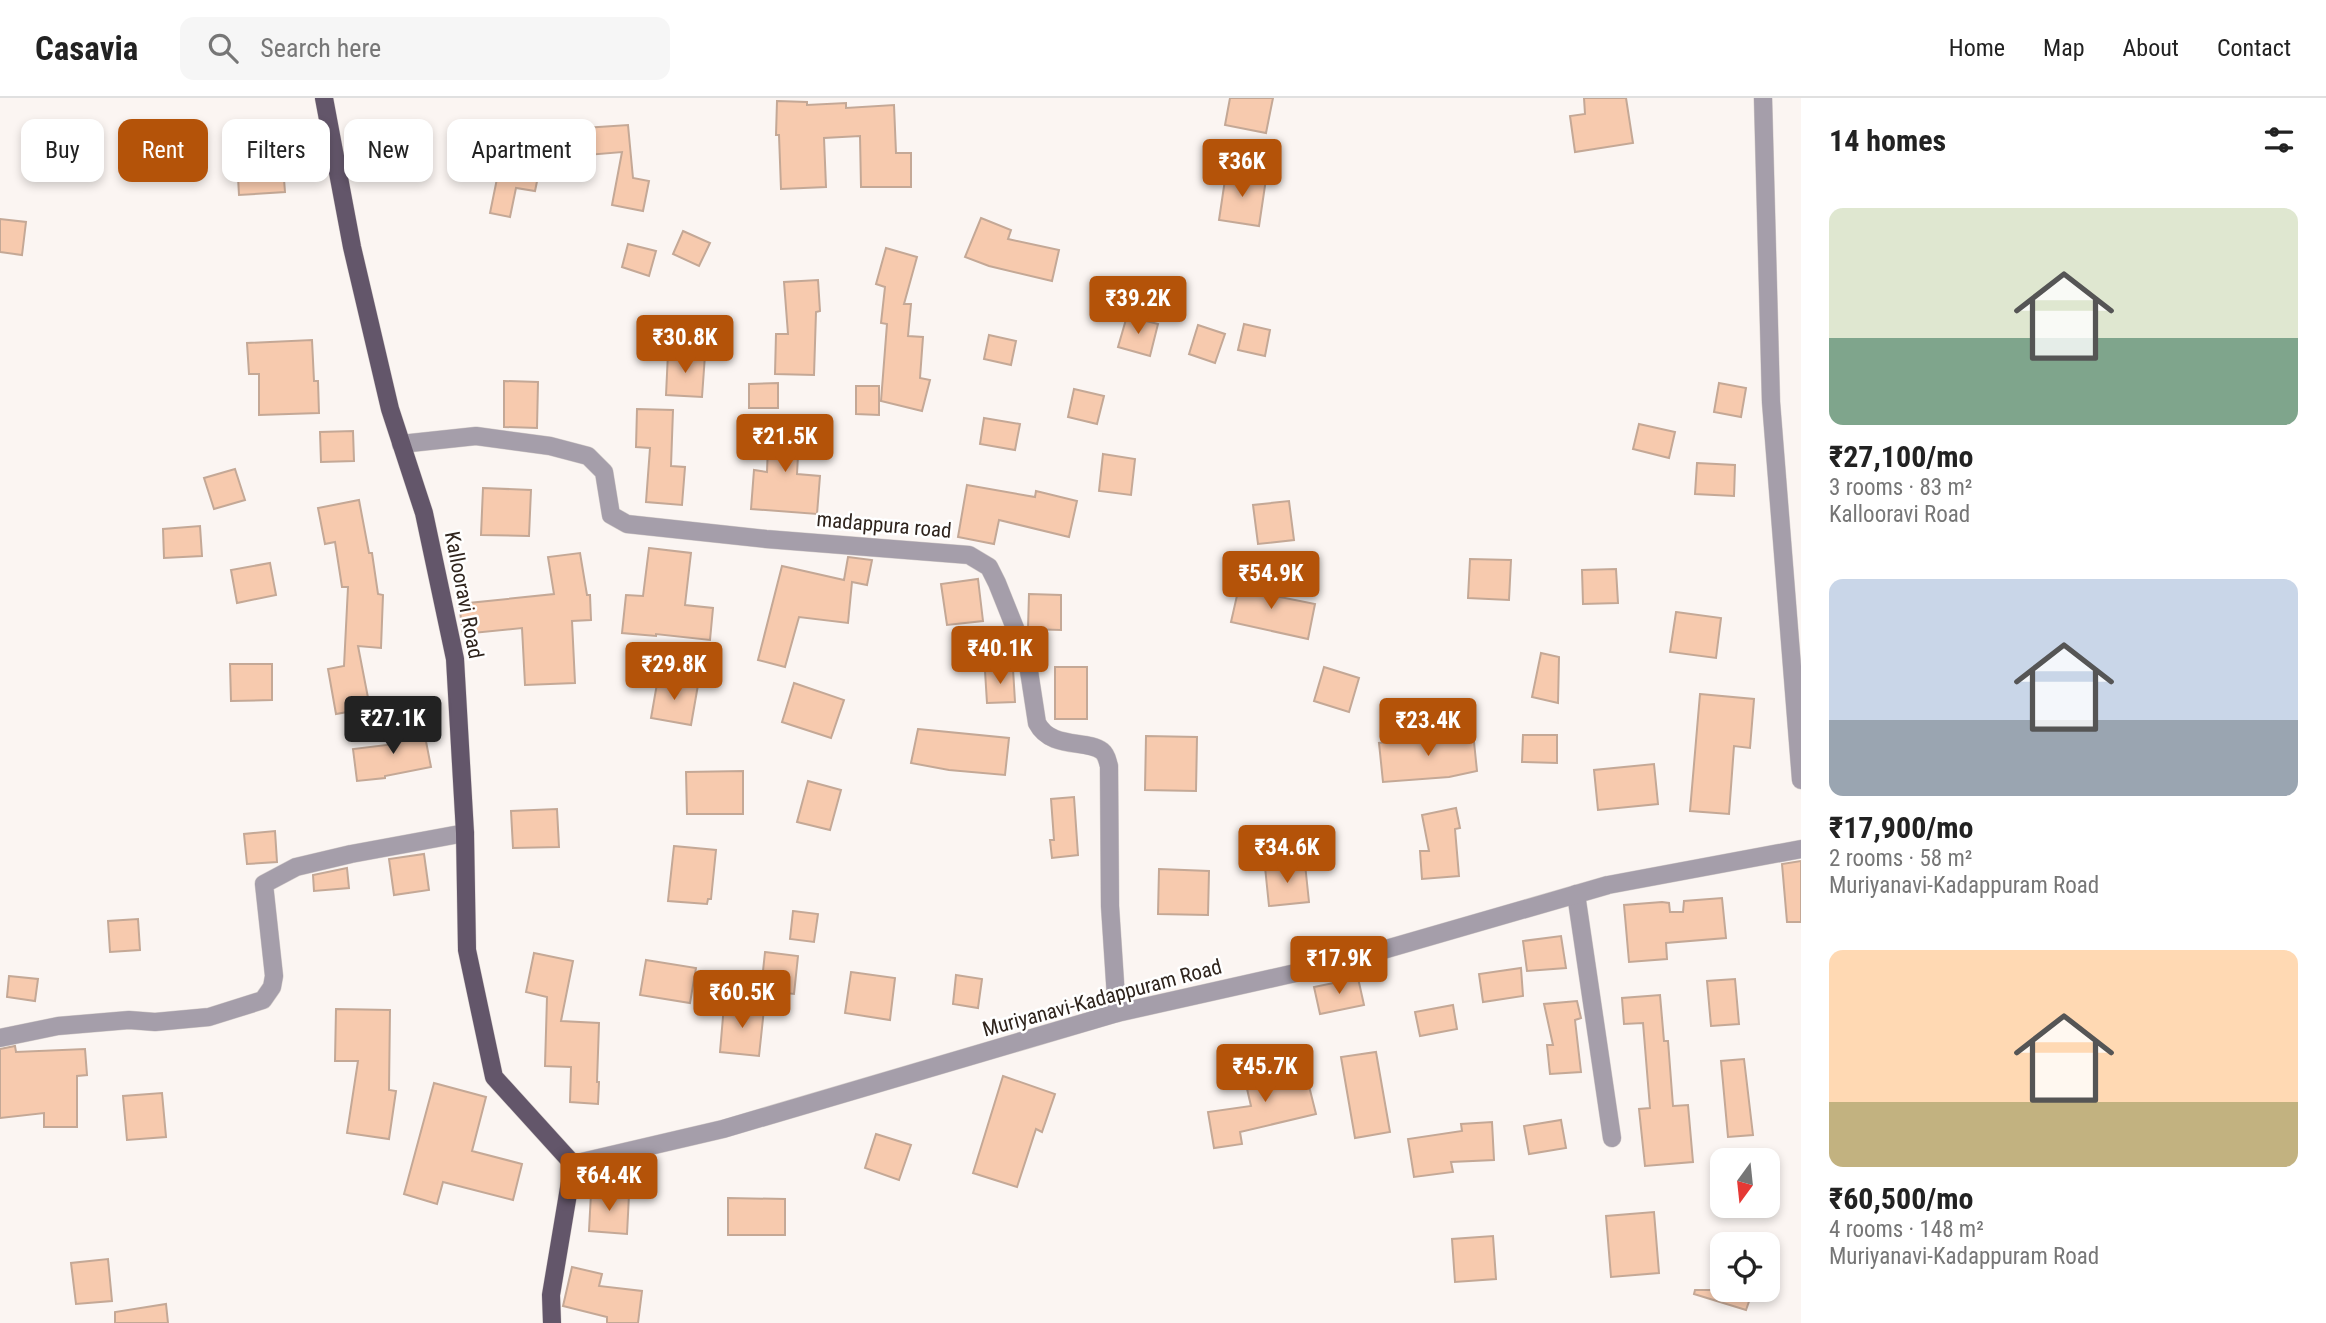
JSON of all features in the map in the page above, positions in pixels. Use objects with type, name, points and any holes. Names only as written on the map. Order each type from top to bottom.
[{"type":"main road","name":"Kallooravi Road","points":[[324,98],[355,261],[390,409],[424,513],[455,659],[465,833],[467,950],[494,1077],[573,1164]]},
{"type":"main road","points":[[552,1323],[551,1296],[573,1164]]},
{"type":"street","points":[[1763,98],[1771,402],[1801,780]]},
{"type":"street","name":"madappura road","points":[[401,444],[476,436],[550,446],[587,456],[604,472],[611,515],[627,524],[766,539],[969,555],[989,567],[1027,658],[1037,723],[1041,730],[1066,743],[1100,749],[1109,766],[1110,906],[1117,1013]]},
{"type":"street","points":[[0,1038],[58,1026],[209,1017],[263,1000],[272,987],[274,976],[264,884],[296,867],[465,833]]},
{"type":"street","name":"Muriyanavi-Kadappuram Road","points":[[573,1164],[723,1129],[1117,1013],[1331,965],[1608,885],[1801,849]]},
{"type":"street","points":[[1576,894],[1612,1138]]},
{"type":"building","points":[[1230,98],[1273,98],[1266,133],[1225,125]]},
{"type":"building","points":[[1584,98],[1626,98],[1633,143],[1575,152],[1570,116],[1585,114]]},
{"type":"building","points":[[777,101],[807,102],[807,105],[846,103],[846,108],[894,105],[896,153],[911,153],[911,187],[861,187],[860,136],[824,138],[826,187],[781,189],[779,135],[776,135]]},
{"type":"building","points":[[628,125],[633,178],[649,181],[643,211],[612,205],[622,152],[596,154],[596,127]]},
{"type":"building","points":[[1226,173],[1266,179],[1259,226],[1219,220]]},
{"type":"building","points":[[238,182],[284,182],[285,192],[239,195]]},
{"type":"building","points":[[496,182],[537,182],[535,191],[516,188],[510,217],[490,213]]},
{"type":"building","points":[[981,218],[1011,230],[1008,239],[1059,250],[1052,281],[989,266],[965,257]]},
{"type":"building","points":[[0,219],[26,222],[22,255],[0,252]]},
{"type":"building","points":[[683,231],[710,243],[699,266],[673,254]]},
{"type":"building","points":[[628,244],[656,251],[649,276],[622,267]]},
{"type":"building","points":[[886,248],[917,257],[904,304],[911,304],[908,336],[923,337],[920,378],[930,380],[922,411],[881,401],[887,324],[881,323],[885,287],[876,284]]},
{"type":"building","points":[[818,280],[820,311],[816,312],[814,375],[775,374],[776,334],[788,334],[784,282]]},
{"type":"building","points":[[1127,316],[1158,324],[1150,356],[1118,347]]},
{"type":"building","points":[[1244,324],[1270,330],[1265,356],[1238,350]]},
{"type":"building","points":[[1198,325],[1225,334],[1215,363],[1189,354]]},
{"type":"building","points":[[989,335],[1016,341],[1011,365],[984,359]]},
{"type":"building","points":[[312,340],[319,413],[259,415],[259,374],[249,374],[247,343]]},
{"type":"building","points":[[668,353],[705,355],[702,397],[666,395]]},
{"type":"building","points":[[504,381],[538,382],[537,428],[504,427]]},
{"type":"building","points":[[778,383],[778,408],[749,408],[749,384]]},
{"type":"building","points":[[1719,383],[1746,388],[1741,417],[1714,412]]},
{"type":"building","points":[[856,386],[879,386],[879,415],[856,414]]},
{"type":"building","points":[[1074,389],[1104,396],[1097,424],[1068,417]]},
{"type":"building","points":[[637,409],[673,410],[671,466],[685,467],[682,505],[646,502],[650,448],[636,447]]},
{"type":"building","points":[[769,418],[800,419],[797,474],[820,476],[817,514],[751,509],[754,470],[767,472]]},
{"type":"building","points":[[984,418],[1020,424],[1015,450],[980,444]]},
{"type":"building","points":[[1639,424],[1675,432],[1669,458],[1633,449]]},
{"type":"building","points":[[353,431],[354,461],[321,462],[320,432]]},
{"type":"building","points":[[1103,454],[1135,459],[1131,495],[1099,491]]},
{"type":"building","points":[[1697,463],[1735,465],[1734,496],[1695,494]]},
{"type":"building","points":[[235,469],[245,500],[214,509],[204,478]]},
{"type":"building","points":[[967,485],[1035,497],[1036,491],[1077,501],[1069,537],[999,520],[994,544],[958,537]]},
{"type":"building","points":[[483,488],[531,490],[529,536],[481,535]]},
{"type":"building","points":[[359,500],[369,553],[372,553],[378,594],[383,595],[381,648],[358,646],[370,708],[336,714],[328,669],[344,666],[348,587],[342,587],[335,542],[325,544],[318,508]]},
{"type":"building","points":[[1289,501],[1294,540],[1258,544],[1253,505]]},
{"type":"building","points":[[200,526],[202,556],[164,558],[163,529]]},
{"type":"building","points":[[649,548],[691,553],[685,605],[713,608],[710,640],[622,633],[626,595],[643,596]]},
{"type":"building","points":[[580,553],[587,595],[590,595],[591,620],[572,621],[575,683],[525,685],[522,628],[463,634],[459,604],[554,594],[548,557]]},
{"type":"building","points":[[848,557],[872,560],[867,585],[852,582],[848,623],[799,617],[785,667],[758,660],[782,566],[844,580]]},
{"type":"building","points":[[1470,559],[1511,560],[1509,600],[1468,598]]},
{"type":"building","points":[[270,563],[276,595],[237,603],[231,570]]},
{"type":"building","points":[[1616,569],[1618,603],[1583,604],[1582,570]]},
{"type":"building","points":[[1241,578],[1272,585],[1270,595],[1315,604],[1308,639],[1231,622]]},
{"type":"building","points":[[978,579],[983,621],[947,625],[941,584]]},
{"type":"building","points":[[1029,594],[1061,595],[1061,630],[1028,629]]},
{"type":"building","points":[[1676,612],[1721,618],[1716,658],[1670,652]]},
{"type":"building","points":[[1541,653],[1559,657],[1558,703],[1532,697]]},
{"type":"building","points":[[230,664],[272,664],[272,700],[231,701]]},
{"type":"building","points":[[1055,667],[1087,667],[1087,719],[1055,719]]},
{"type":"building","points":[[1324,667],[1359,678],[1349,712],[1314,701]]},
{"type":"building","points":[[1013,669],[1015,702],[987,703],[985,671]]},
{"type":"building","points":[[658,678],[698,685],[691,725],[651,718]]},
{"type":"building","points":[[794,683],[844,700],[831,738],[782,722]]},
{"type":"building","points":[[1700,694],[1754,699],[1750,748],[1734,746],[1729,814],[1690,811]]},
{"type":"building","points":[[423,726],[431,767],[385,778],[357,781],[353,749],[395,744],[392,732]]},
{"type":"building","points":[[918,729],[1009,738],[1005,775],[949,770],[911,763]]},
{"type":"building","points":[[1473,732],[1477,771],[1449,777],[1383,782],[1379,743]]},
{"type":"building","points":[[1523,735],[1557,735],[1557,763],[1522,762]]},
{"type":"building","points":[[1146,736],[1197,737],[1196,791],[1145,790]]},
{"type":"building","points":[[1654,764],[1658,804],[1598,810],[1594,770]]},
{"type":"building","points":[[743,771],[743,814],[687,814],[686,772]]},
{"type":"building","points":[[808,781],[841,790],[830,830],[797,822]]},
{"type":"building","points":[[1074,797],[1078,855],[1052,858],[1050,840],[1054,840],[1051,799]]},
{"type":"building","points":[[1456,808],[1460,828],[1455,829],[1459,876],[1422,879],[1420,851],[1429,851],[1422,815]]},
{"type":"building","points":[[557,809],[559,847],[513,848],[511,811]]},
{"type":"building","points":[[275,831],[277,862],[247,864],[244,834]]},
{"type":"building","points":[[674,846],[716,850],[711,899],[708,899],[707,904],[668,901]]},
{"type":"building","points":[[424,854],[429,890],[394,895],[389,859]]},
{"type":"building","points":[[1801,861],[1801,922],[1787,922],[1782,864]]},
{"type":"building","points":[[1305,864],[1309,902],[1269,906],[1265,867]]},
{"type":"building","points":[[347,868],[349,888],[314,891],[313,875]]},
{"type":"building","points":[[1159,869],[1209,871],[1208,915],[1158,914]]},
{"type":"building","points":[[1722,898],[1726,938],[1666,943],[1667,959],[1629,962],[1624,905],[1662,902],[1669,903],[1670,912],[1683,912],[1684,901]]},
{"type":"building","points":[[793,911],[818,914],[814,942],[790,939]]},
{"type":"building","points":[[138,919],[140,950],[110,952],[108,921]]},
{"type":"building","points":[[1561,936],[1566,968],[1527,971],[1523,941]]},
{"type":"building","points":[[765,952],[798,956],[794,994],[761,990]]},
{"type":"building","points":[[534,953],[573,961],[561,1021],[599,1023],[598,1104],[570,1102],[571,1067],[545,1066],[547,997],[526,992]]},
{"type":"building","points":[[646,960],[696,968],[690,1003],[640,995]]},
{"type":"building","points":[[1521,968],[1523,996],[1483,1002],[1479,974]]},
{"type":"building","points":[[851,972],[895,978],[890,1020],[845,1013]]},
{"type":"building","points":[[956,975],[982,979],[978,1008],[953,1004]]},
{"type":"building","points":[[9,976],[38,979],[35,1001],[7,997]]},
{"type":"building","points":[[1358,978],[1364,1005],[1320,1014],[1314,987]]},
{"type":"building","points":[[1735,979],[1739,1024],[1711,1026],[1707,981]]},
{"type":"building","points":[[1660,995],[1664,1041],[1668,1041],[1673,1106],[1688,1105],[1693,1162],[1645,1166],[1639,1109],[1650,1108],[1643,1023],[1624,1024],[1622,998]]},
{"type":"building","points":[[1577,1001],[1581,1018],[1575,1020],[1581,1072],[1550,1074],[1547,1045],[1553,1045],[1544,1004]]},
{"type":"building","points":[[724,1005],[764,1009],[759,1056],[720,1052]]},
{"type":"building","points":[[1453,1005],[1457,1029],[1420,1036],[1415,1012]]},
{"type":"building","points":[[336,1009],[390,1010],[389,1090],[396,1091],[389,1139],[347,1133],[358,1061],[335,1061]]},
{"type":"building","points":[[15,1046],[16,1052],[85,1049],[87,1075],[77,1076],[77,1127],[44,1127],[44,1113],[0,1118],[0,1049]]},
{"type":"building","points":[[1376,1052],[1390,1132],[1355,1138],[1341,1057]]},
{"type":"building","points":[[1744,1059],[1753,1135],[1728,1137],[1721,1061]]},
{"type":"building","points":[[1303,1062],[1316,1114],[1240,1132],[1242,1144],[1214,1148],[1208,1112],[1251,1106],[1244,1076]]},
{"type":"building","points":[[1003,1076],[1055,1094],[1042,1132],[1036,1129],[1017,1187],[973,1173]]},
{"type":"building","points":[[434,1083],[486,1097],[472,1151],[522,1164],[513,1200],[443,1182],[437,1204],[404,1194]]},
{"type":"building","points":[[162,1093],[166,1137],[127,1140],[123,1096]]},
{"type":"building","points":[[1561,1120],[1566,1148],[1529,1154],[1524,1126]]},
{"type":"building","points":[[1492,1122],[1494,1160],[1451,1162],[1453,1172],[1414,1177],[1408,1139],[1462,1131],[1461,1124]]},
{"type":"building","points":[[876,1134],[911,1145],[899,1180],[865,1168]]},
{"type":"building","points":[[591,1193],[629,1195],[627,1234],[589,1231]]},
{"type":"building","points":[[728,1198],[785,1199],[785,1235],[728,1235]]},
{"type":"building","points":[[1654,1212],[1659,1273],[1611,1277],[1606,1216]]},
{"type":"building","points":[[1493,1236],[1496,1279],[1455,1282],[1452,1239]]},
{"type":"building","points":[[108,1259],[112,1301],[76,1304],[71,1263]]},
{"type":"building","points":[[572,1267],[602,1274],[599,1286],[642,1291],[638,1323],[607,1323],[607,1317],[563,1306]]},
{"type":"building","points":[[1695,1290],[1710,1290],[1710,1299],[1694,1294]]},
{"type":"building","points":[[1720,1302],[1749,1302],[1746,1310]]},
{"type":"building","points":[[166,1304],[168,1323],[115,1323],[115,1312]]}]
